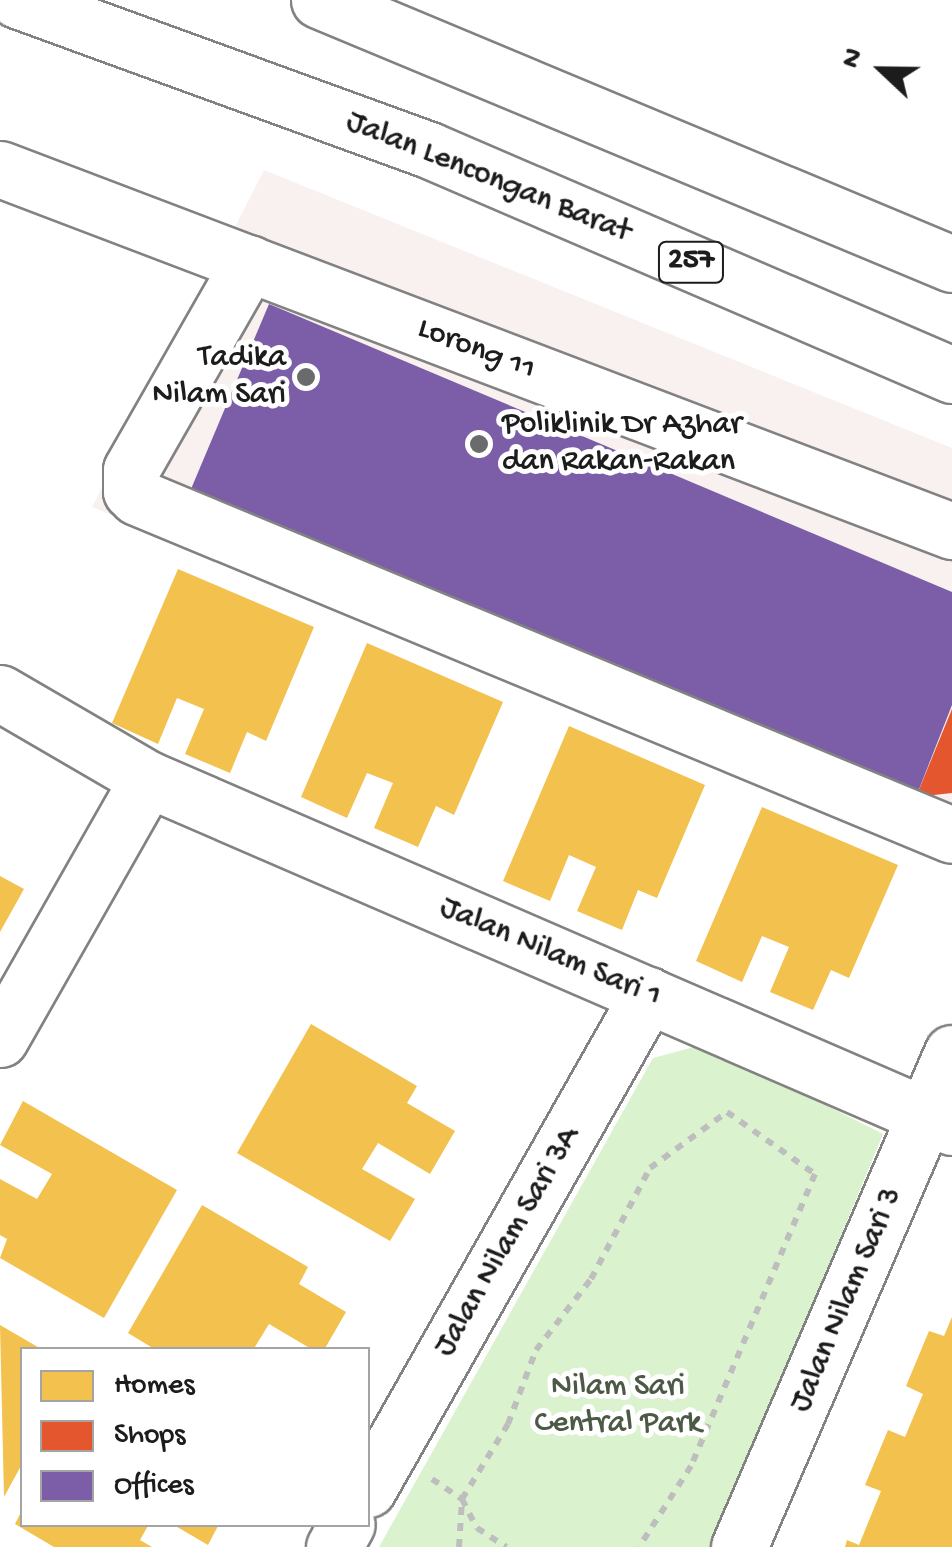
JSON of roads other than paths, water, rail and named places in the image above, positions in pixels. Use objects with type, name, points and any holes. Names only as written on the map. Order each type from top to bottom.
[{"type":"main road","name":"Jalan Lencongan Barat","points":[[16,0],[429,150],[952,374]]},
{"type":"main road","points":[[319,0],[952,264]]},
{"type":"main road","name":"Lorong 11","points":[[0,169],[952,531]]},
{"type":"main road","points":[[249,264],[132,470],[131,491],[137,497],[952,836]]},
{"type":"main road","name":"Jalan Nilam Sari 1","points":[[0,693],[148,778],[939,1122]]},
{"type":"main road","points":[[0,1040],[148,778]]},
{"type":"main road","name":"Jalan Nilam Sari 3A","points":[[370,1485],[648,995]]},
{"type":"main road","name":"Jalan Nilam Sari 3","points":[[740,1547],[939,1122],[952,1053]]},
{"type":"place","name":"Tadika Nilam Sari","points":[[306,377]]},
{"type":"place","name":"Poliklinik Dr Azhar dan Rakan-Rakan","points":[[479,444]]},
{"type":"park label","name":"Nilam Sari Central Park","points":[[618,1406]]}]
